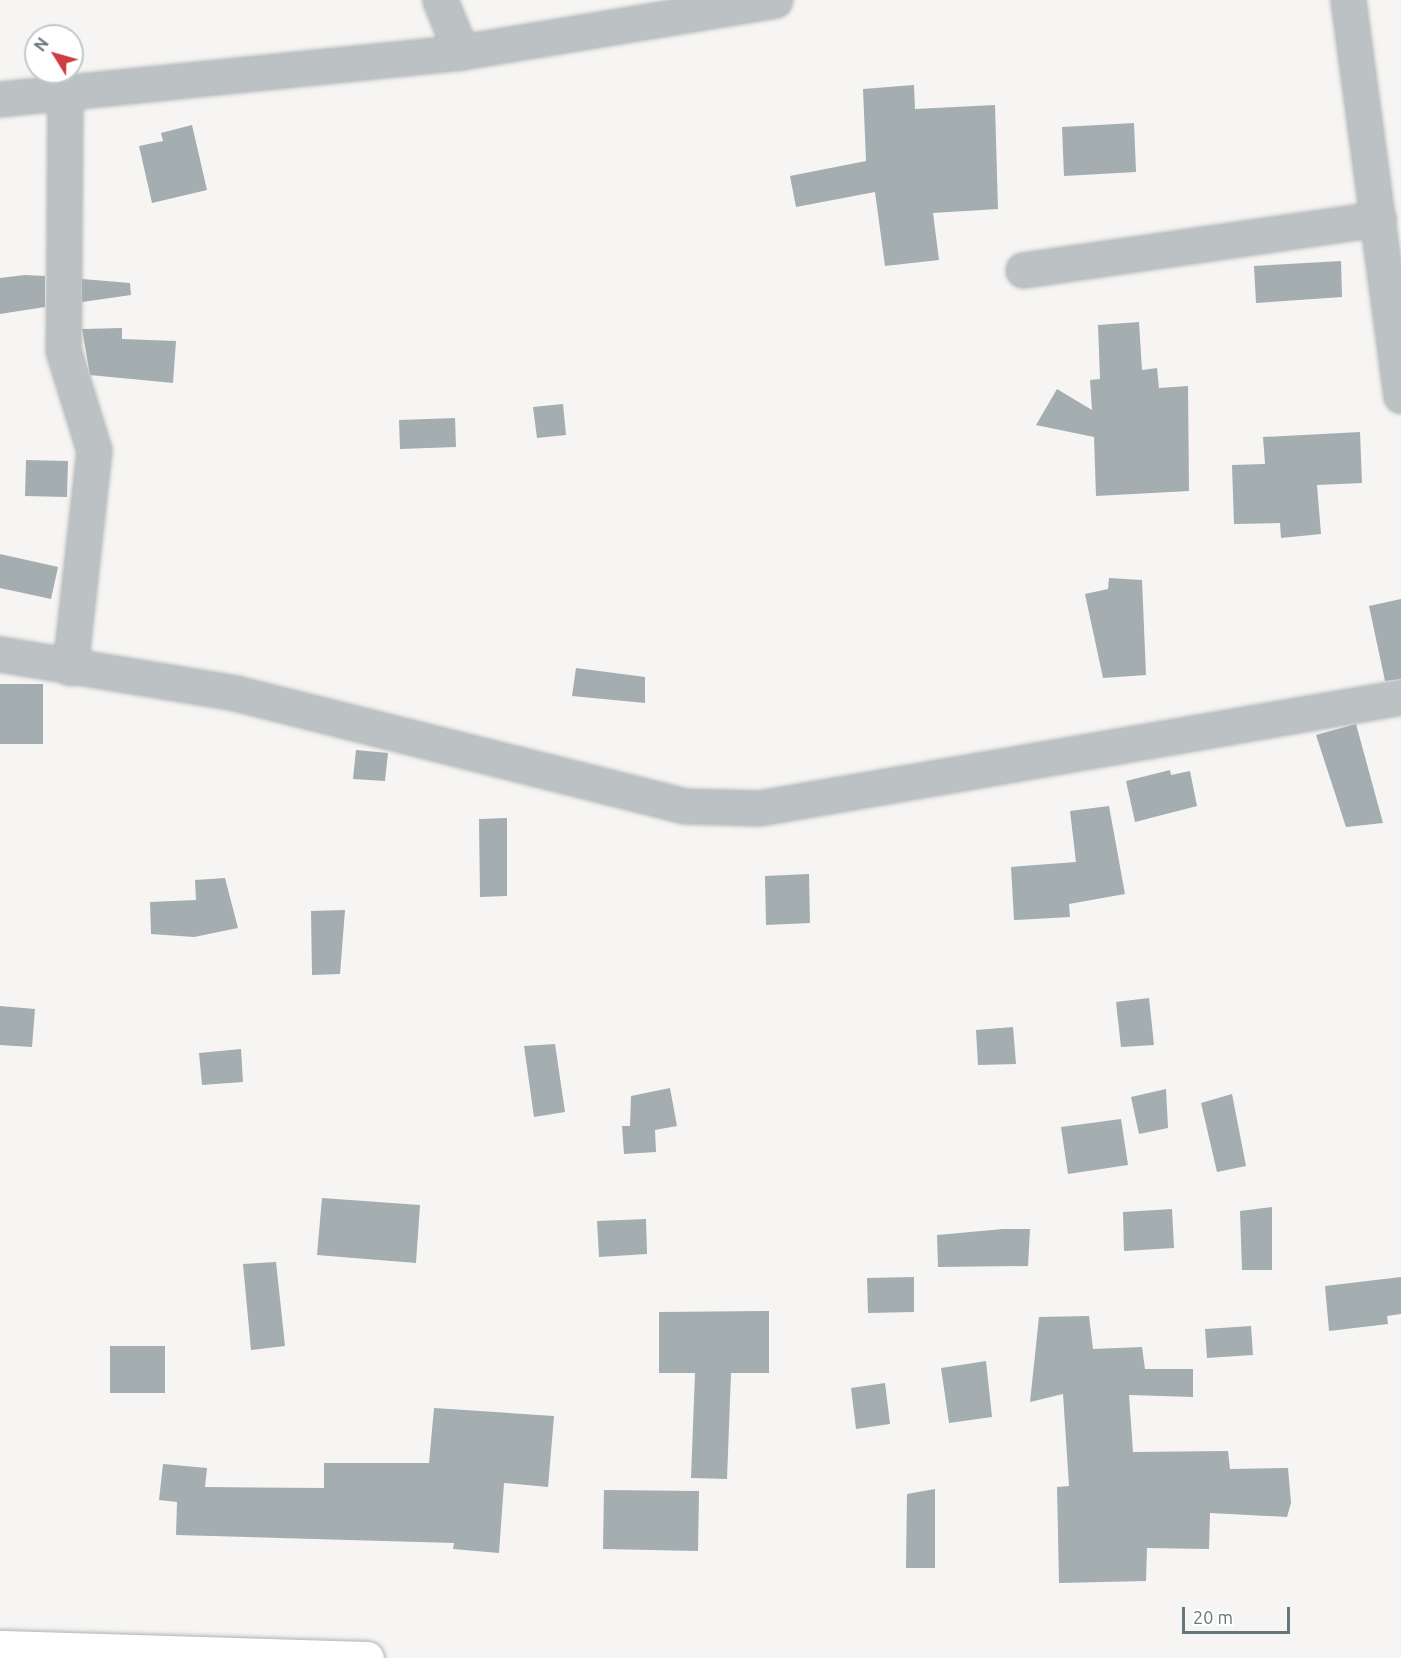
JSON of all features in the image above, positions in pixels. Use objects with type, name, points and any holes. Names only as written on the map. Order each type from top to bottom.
[{"type":"highway","points":[[0,1647],[368,1658]]},
{"type":"street","points":[[440,0],[461,52]]},
{"type":"street","points":[[0,99],[461,52],[775,0]]},
{"type":"street","points":[[1348,0],[1386,233],[1401,395]]},
{"type":"street","points":[[65,92],[63,350],[94,450],[70,668]]},
{"type":"street","points":[[1023,270],[1386,233]]},
{"type":"street","points":[[0,654],[70,668],[235,693],[684,806],[759,808],[1401,697]]},
{"type":"building","points":[[914,85],[915,109],[995,105],[998,209],[933,213],[939,260],[885,266],[875,192],[796,207],[790,176],[866,161],[863,89]]},
{"type":"building","points":[[1134,123],[1136,172],[1064,176],[1062,127]]},
{"type":"building","points":[[192,125],[207,190],[152,203],[139,146],[163,141],[161,133]]},
{"type":"building","points":[[1341,261],[1342,297],[1256,303],[1254,266]]},
{"type":"building","points":[[25,275],[45,276],[45,307],[0,314],[0,278]]},
{"type":"building","points":[[82,279],[130,283],[131,295],[82,302]]},
{"type":"building","points":[[1139,322],[1142,370],[1157,368],[1159,388],[1188,386],[1189,491],[1096,496],[1094,437],[1036,425],[1057,389],[1092,410],[1090,380],[1100,379],[1098,325]]},
{"type":"building","points":[[122,328],[122,339],[176,341],[173,383],[90,375],[82,329]]},
{"type":"building","points":[[563,404],[566,435],[537,438],[533,407]]},
{"type":"building","points":[[455,418],[456,447],[400,449],[399,420]]},
{"type":"building","points":[[1360,432],[1362,483],[1317,485],[1321,534],[1281,538],[1280,523],[1234,524],[1232,465],[1265,464],[1263,437]]},
{"type":"building","points":[[26,460],[68,461],[67,497],[25,496]]},
{"type":"building","points":[[0,554],[58,567],[51,599],[0,588]]},
{"type":"building","points":[[1109,578],[1142,580],[1146,675],[1103,678],[1085,594],[1108,589]]},
{"type":"building","points":[[1401,599],[1401,679],[1385,681],[1369,606]]},
{"type":"building","points":[[576,668],[645,677],[645,703],[572,696]]},
{"type":"building","points":[[0,684],[43,684],[43,744],[0,744]]},
{"type":"building","points":[[1356,724],[1383,823],[1346,827],[1316,735]]},
{"type":"building","points":[[356,750],[388,753],[385,781],[353,779]]},
{"type":"building","points":[[1170,770],[1171,775],[1190,771],[1197,806],[1135,822],[1126,781]]},
{"type":"building","points":[[1109,806],[1125,894],[1069,904],[1070,917],[1014,920],[1011,867],[1076,862],[1070,811]]},
{"type":"building","points":[[507,818],[507,896],[480,897],[479,819]]},
{"type":"building","points":[[809,874],[810,923],[766,925],[765,876]]},
{"type":"building","points":[[225,878],[238,928],[194,937],[151,934],[150,902],[196,900],[195,880]]},
{"type":"building","points":[[345,910],[340,974],[312,975],[311,911]]},
{"type":"building","points":[[1149,998],[1154,1045],[1121,1047],[1116,1002]]},
{"type":"building","points":[[0,1006],[35,1009],[32,1047],[0,1045]]},
{"type":"building","points":[[1013,1027],[1016,1064],[978,1065],[976,1030]]},
{"type":"building","points":[[555,1044],[565,1112],[534,1117],[524,1046]]},
{"type":"building","points":[[241,1049],[243,1082],[202,1085],[199,1053]]},
{"type":"building","points":[[670,1088],[677,1126],[655,1130],[656,1152],[624,1154],[622,1126],[630,1126],[631,1096]]},
{"type":"building","points":[[1166,1089],[1168,1128],[1139,1134],[1131,1097]]},
{"type":"building","points":[[1232,1094],[1246,1166],[1217,1172],[1201,1103]]},
{"type":"building","points":[[1121,1119],[1128,1165],[1068,1174],[1061,1127]]},
{"type":"building","points":[[322,1198],[420,1205],[416,1263],[317,1255]]},
{"type":"building","points":[[1272,1207],[1272,1270],[1242,1270],[1240,1211]]},
{"type":"building","points":[[1172,1209],[1174,1248],[1124,1251],[1123,1212]]},
{"type":"building","points":[[646,1219],[647,1254],[599,1257],[597,1221]]},
{"type":"building","points":[[1030,1229],[1028,1266],[938,1267],[937,1235]]},
{"type":"building","points":[[276,1262],[285,1346],[251,1350],[243,1264]]},
{"type":"building","points":[[914,1277],[914,1312],[868,1313],[867,1278]]},
{"type":"building","points":[[1401,1277],[1401,1314],[1387,1316],[1388,1324],[1329,1331],[1325,1286]]},
{"type":"building","points":[[769,1311],[769,1373],[731,1373],[727,1479],[691,1478],[695,1373],[659,1373],[659,1312]]},
{"type":"building","points":[[1089,1316],[1093,1349],[1142,1347],[1145,1369],[1193,1369],[1193,1397],[1129,1395],[1133,1452],[1228,1451],[1230,1469],[1288,1468],[1291,1503],[1287,1517],[1210,1513],[1209,1549],[1147,1548],[1146,1581],[1059,1583],[1057,1487],[1069,1486],[1063,1394],[1030,1402],[1039,1317]]},
{"type":"building","points":[[1251,1326],[1253,1355],[1207,1358],[1205,1329]]},
{"type":"building","points":[[110,1346],[165,1346],[165,1393],[110,1393]]},
{"type":"building","points":[[986,1361],[992,1417],[949,1423],[941,1368]]},
{"type":"building","points":[[885,1383],[890,1424],[856,1429],[851,1388]]},
{"type":"building","points":[[434,1408],[554,1416],[548,1487],[504,1483],[499,1553],[453,1549],[454,1543],[176,1535],[177,1502],[159,1500],[163,1464],[207,1468],[205,1487],[324,1488],[324,1463],[429,1463]]},
{"type":"building","points":[[935,1489],[935,1568],[906,1568],[907,1494]]},
{"type":"building","points":[[604,1490],[699,1491],[698,1551],[603,1549]]}]
